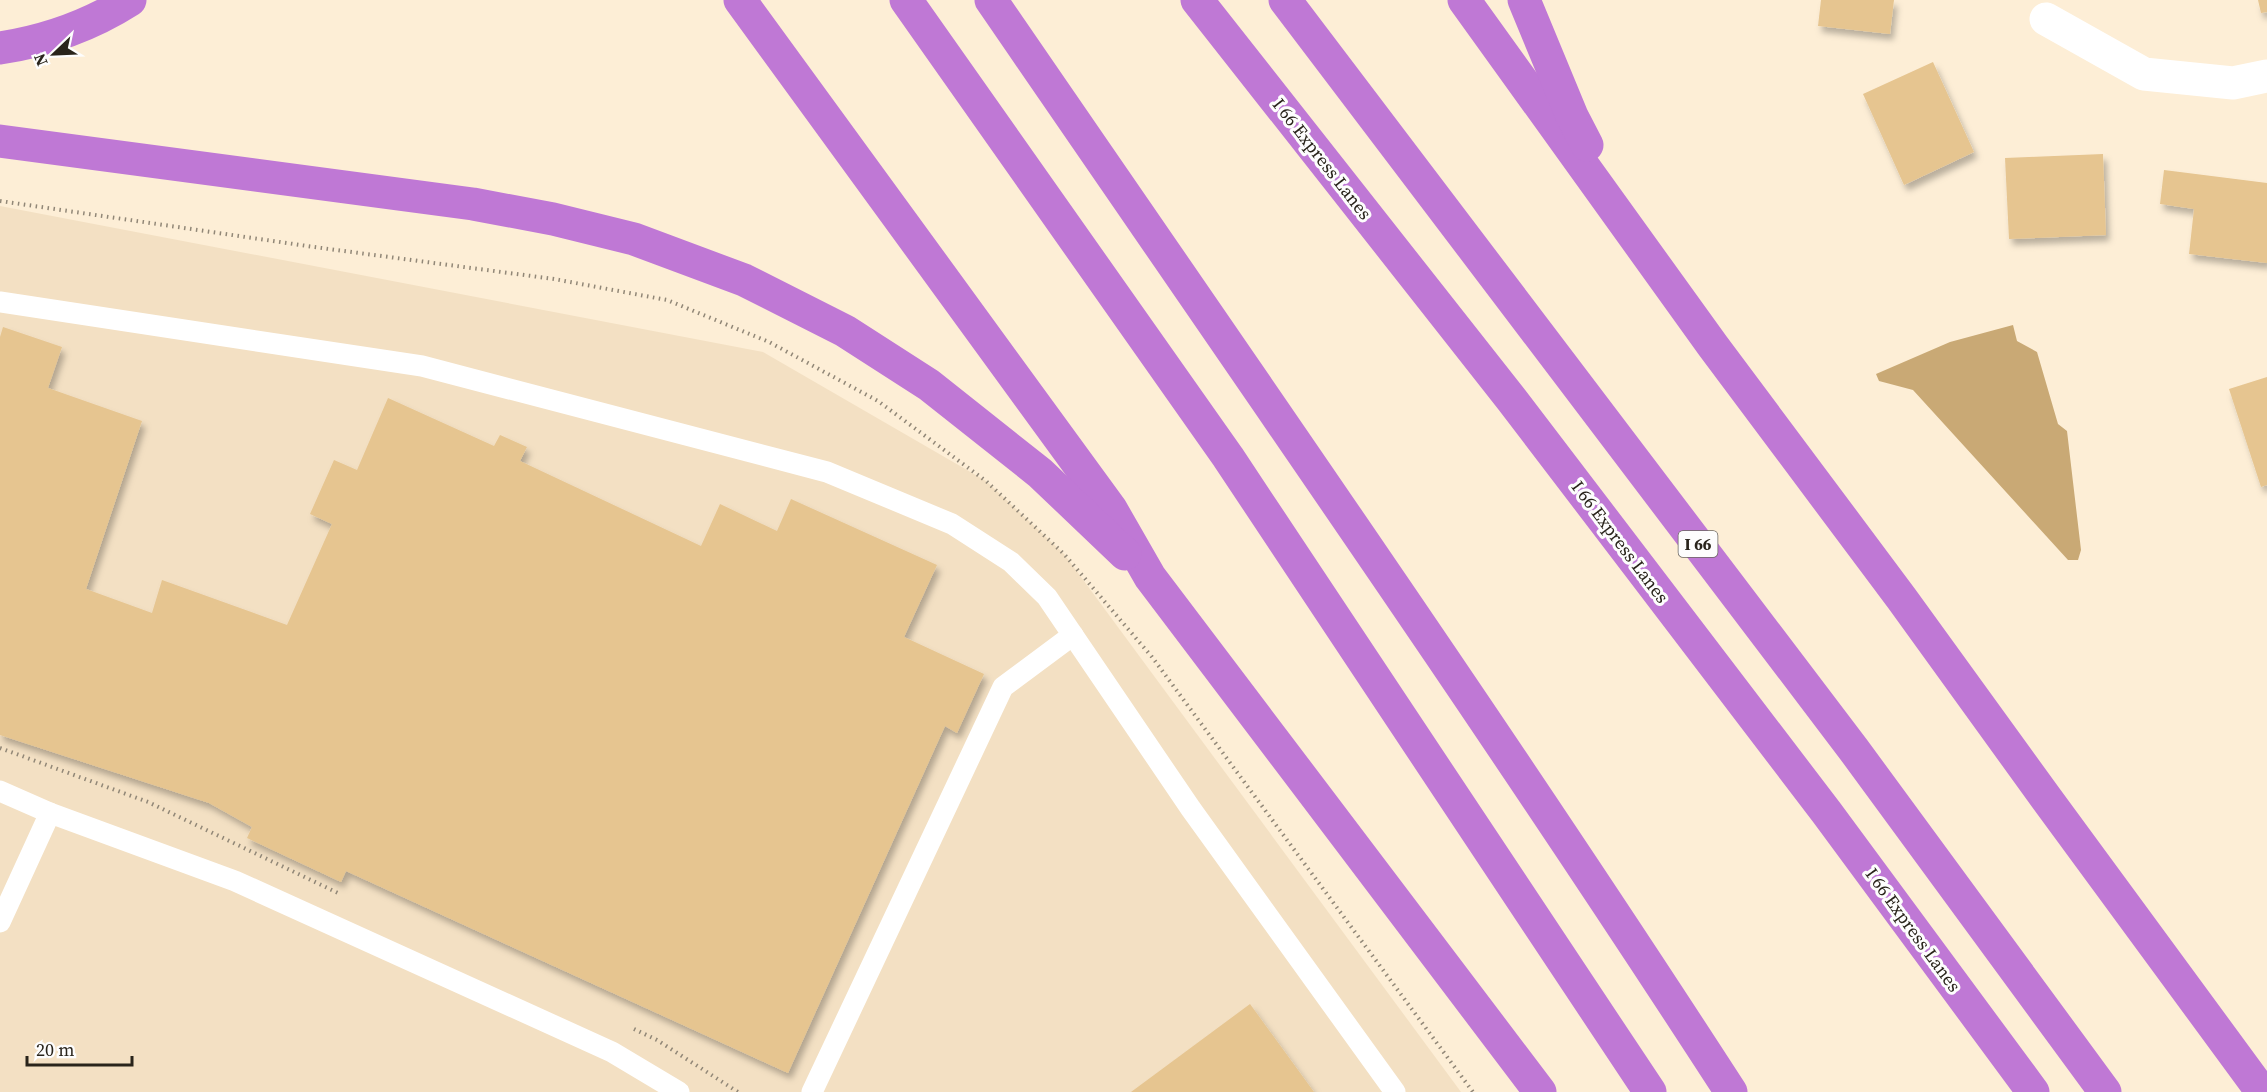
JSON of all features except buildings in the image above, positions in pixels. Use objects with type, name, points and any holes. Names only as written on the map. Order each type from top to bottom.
[{"type":"highway","points":[[0,48],[52,36],[87,22],[130,0]]},
{"type":"highway","points":[[740,0],[1104,500],[1149,577],[1539,1092]]},
{"type":"highway","points":[[906,0],[1228,457],[1650,1092]]},
{"type":"highway","points":[[991,0],[1365,544],[1638,949],[1731,1092]]},
{"type":"highway","name":"I 66 Express Lanes","points":[[1197,0],[1512,400],[1820,803],[2033,1092]]},
{"type":"highway","name":"I 66","points":[[1284,0],[1854,750],[2105,1092]]},
{"type":"highway","points":[[1464,0],[1713,346],[1902,599],[2262,1092]]},
{"type":"highway","points":[[1524,0],[1572,116],[1644,250]]},
{"type":"highway","points":[[0,141],[473,204],[553,219],[634,239],[733,276],[845,331],[929,385],[1040,473],[1149,577]]},
{"type":"street","points":[[2046,19],[2144,74],[2233,83],[2267,76]]},
{"type":"lane","points":[[0,302],[92,314],[422,366],[827,472],[952,524],[1011,562],[1047,597],[1191,809],[1395,1092]]},
{"type":"lane","points":[[812,1092],[1003,687],[1074,635]]},
{"type":"lane","points":[[0,791],[50,813],[235,881],[612,1052],[679,1092]]},
{"type":"lane","points":[[0,922],[50,813]]},
{"type":"shaded area","points":[[0,206],[763,352],[986,481],[1064,554],[1461,1092],[0,1092]]},
{"type":"shaded area","points":[[2013,325],[2017,341],[2037,352],[2058,424],[2067,431],[2081,550],[2078,560],[2068,560],[1913,390],[1879,381],[1876,374],[1950,342]]}]
